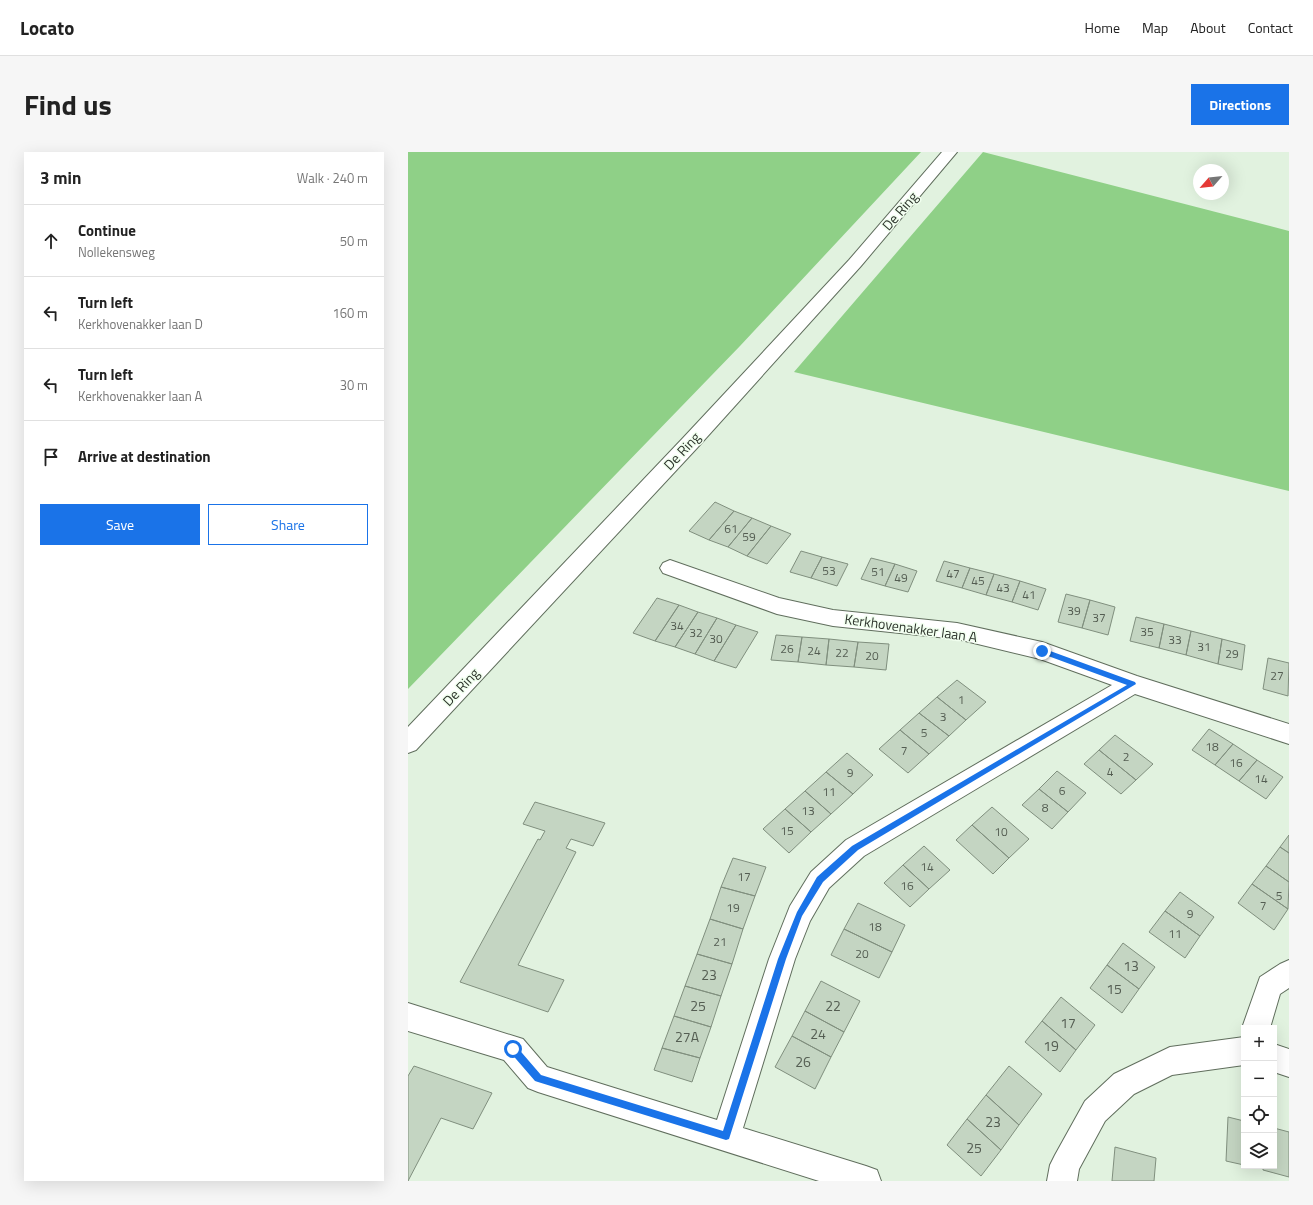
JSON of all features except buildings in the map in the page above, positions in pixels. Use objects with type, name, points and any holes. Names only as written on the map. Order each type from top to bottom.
[{"type":"street","name":"De Ring","points":[[408,743],[690,443],[844,274],[950,152]]},
{"type":"street","name":"Kerkhovenakker laan A","points":[[670,568],[777,606],[833,618],[957,631],[1042,651],[1133,684],[1289,734]]},
{"type":"street","points":[[726,1136],[782,959],[799,915],[820,880],[855,848],[1133,684]]},
{"type":"street","points":[[1257,1025],[1269,986],[1289,973]]},
{"type":"street","points":[[408,1017],[513,1049],[538,1078],[866,1181]]},
{"type":"street","points":[[1062,1181],[1065,1165],[1095,1111],[1124,1084],[1170,1061],[1241,1051]]},
{"type":"street","points":[[1277,1059],[1289,1063]]},
{"type":"green space","points":[[408,152],[921,152],[740,346],[408,689]]},
{"type":"green space","points":[[983,152],[1289,231],[1289,491],[794,372]]},
{"type":"route","points":[[513,1049],[538,1078],[726,1136],[782,959],[799,915],[820,880],[855,848],[1133,684],[1042,651]]}]
